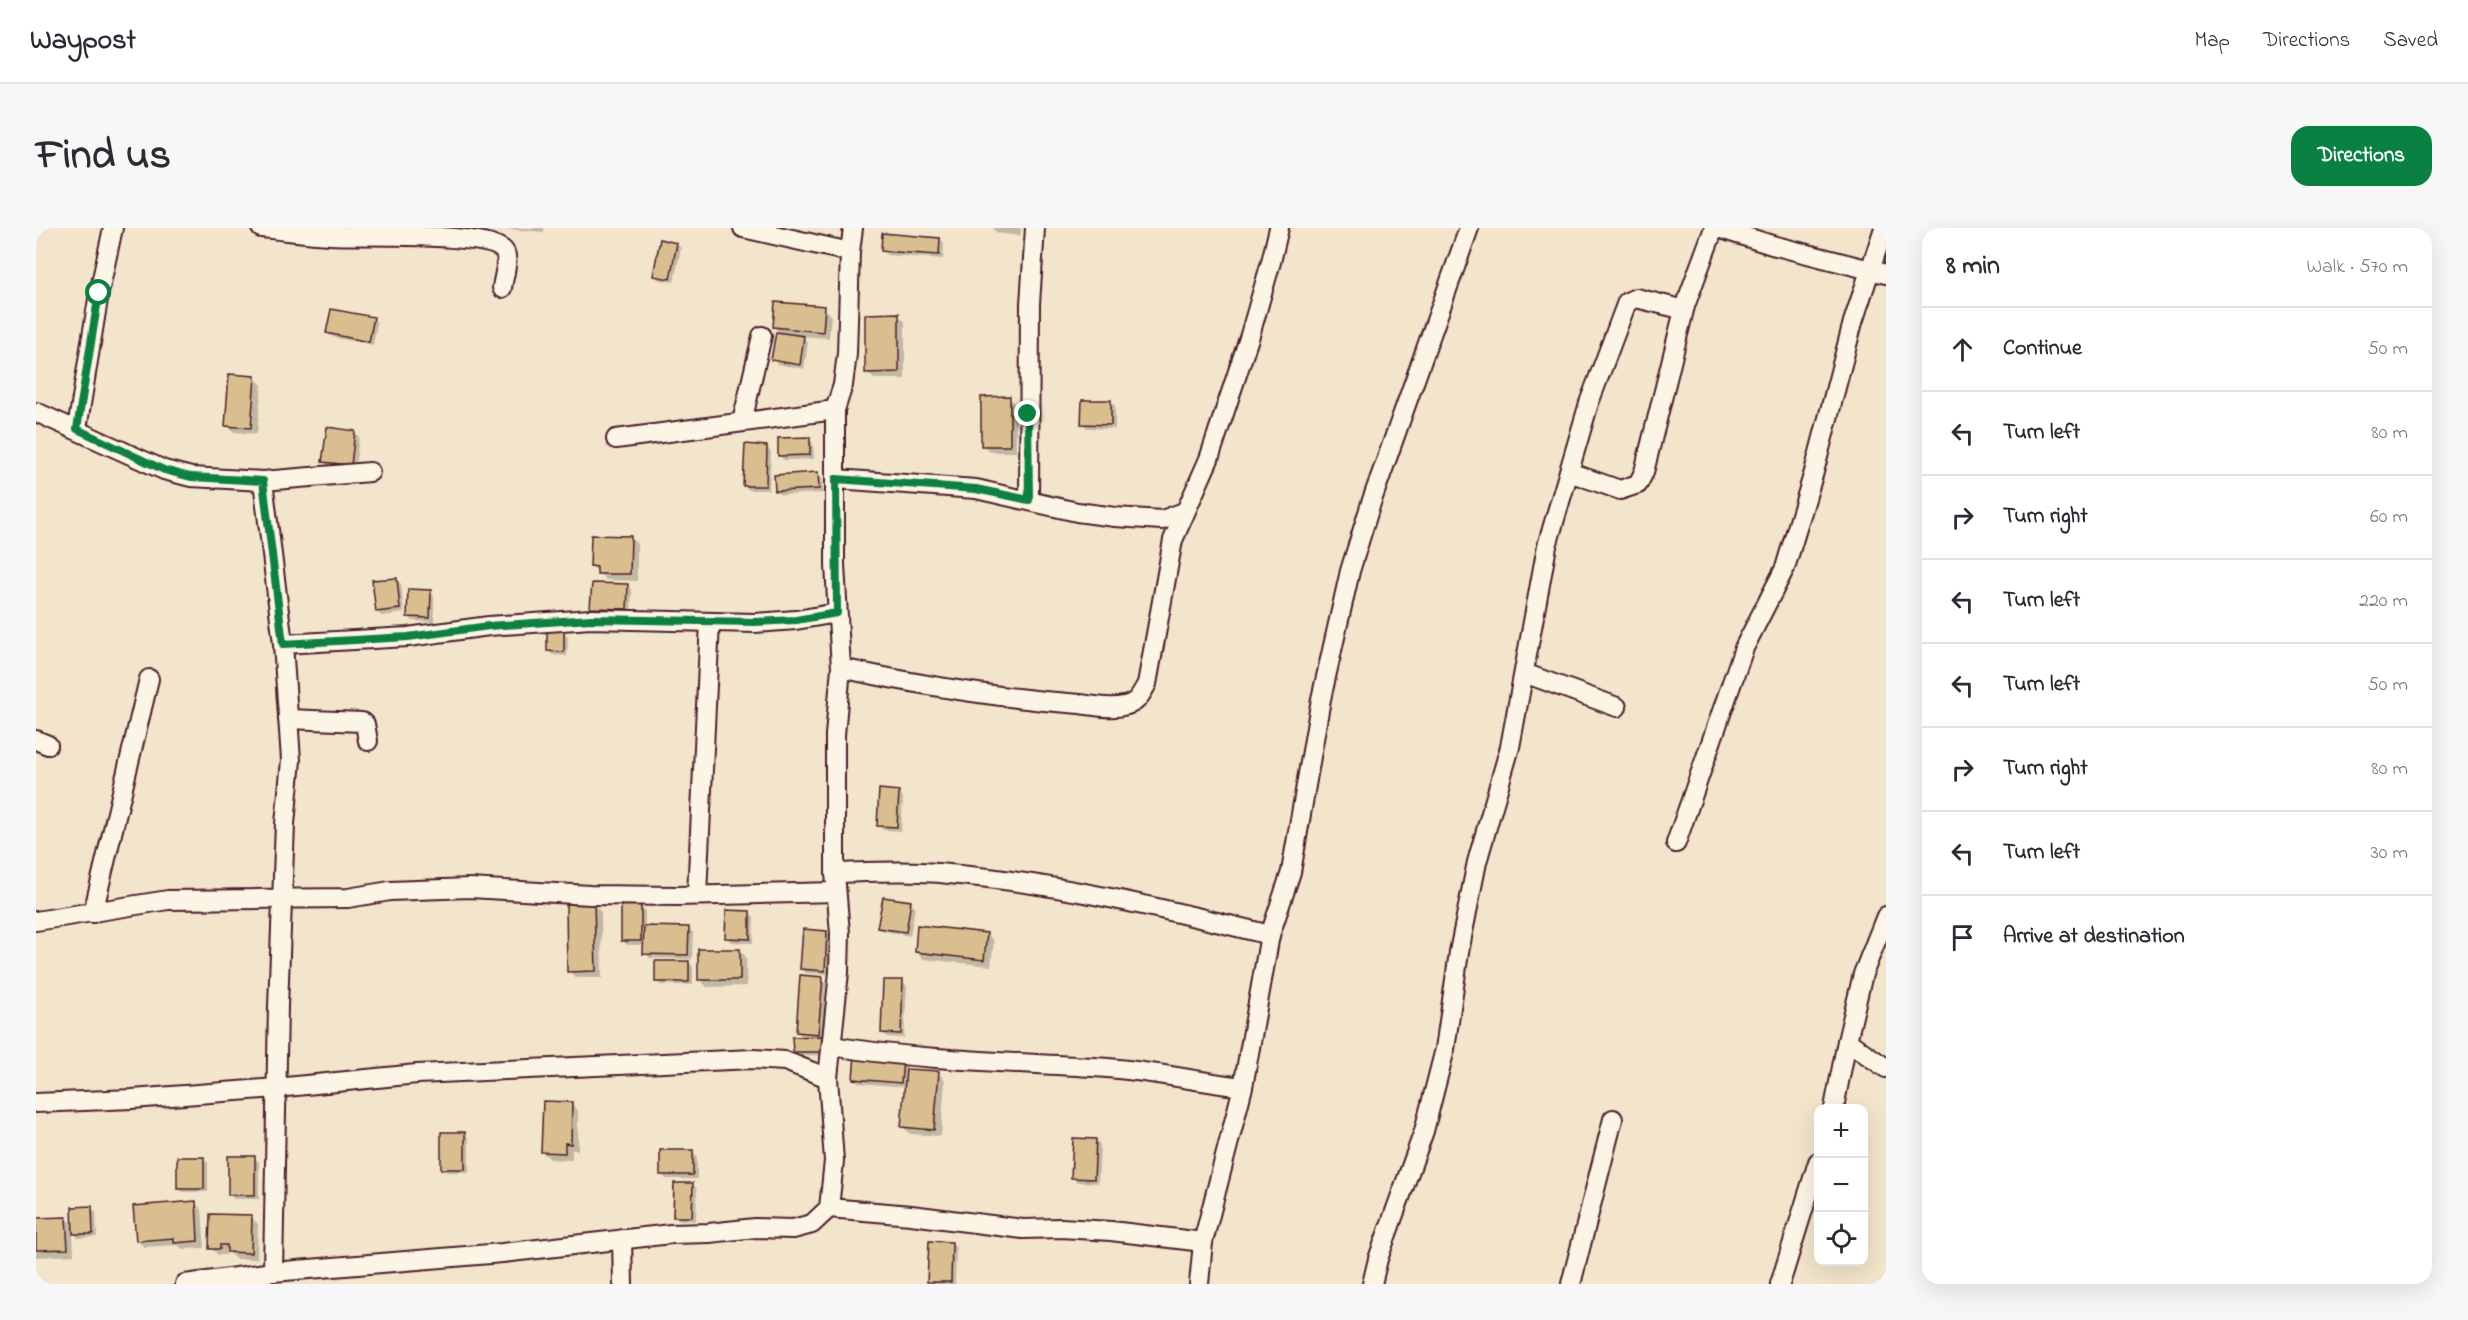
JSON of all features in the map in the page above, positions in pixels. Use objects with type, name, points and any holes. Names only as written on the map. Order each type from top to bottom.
[{"type":"street","points":[[77,429],[99,293],[113,228]]},
{"type":"street","points":[[261,228],[331,235],[421,232],[482,242],[504,251],[506,257],[502,288]]},
{"type":"street","points":[[743,228],[850,252]]},
{"type":"street","points":[[185,1284],[273,1272],[491,1255],[671,1234],[755,1228],[793,1228],[812,1224],[829,1208],[834,1161],[828,1078],[839,972],[840,933],[835,873],[835,735],[841,668],[837,613],[835,410],[843,385],[847,354],[850,252],[853,228]]},
{"type":"street","points":[[1029,500],[1029,315],[1035,228]]},
{"type":"street","points":[[841,668],[921,686],[1025,701],[1095,706],[1121,706],[1133,703],[1147,684],[1173,540],[1184,512],[1199,484],[1216,437],[1262,293],[1279,228]]},
{"type":"street","points":[[1198,1284],[1203,1242],[1243,1087],[1270,935],[1291,872],[1321,699],[1350,571],[1371,503],[1469,228]]},
{"type":"street","points":[[1569,472],[1620,490],[1638,484],[1644,472],[1685,306],[1716,228],[1878,272]]},
{"type":"street","points":[[1676,843],[1744,648],[1785,568],[1814,472],[1853,322],[1878,272],[1884,228]]},
{"type":"street","points":[[1372,1284],[1378,1258],[1424,1131],[1445,1049],[1459,952],[1477,862],[1510,747],[1547,546],[1589,403],[1628,302],[1636,298],[1680,309],[1685,306]]},
{"type":"street","points":[[742,422],[762,336]]},
{"type":"street","points":[[616,439],[835,410]]},
{"type":"street","points":[[36,412],[164,470],[191,477],[263,481],[370,472]]},
{"type":"street","points":[[836,479],[976,489],[1077,512],[1115,517],[1162,520],[1184,512]]},
{"type":"street","points":[[263,481],[283,644],[291,760],[285,824],[278,1006],[273,1272]]},
{"type":"street","points":[[283,644],[408,637],[489,626],[591,619],[710,622],[796,620],[837,613]]},
{"type":"street","points":[[697,895],[710,622]]},
{"type":"street","points":[[1524,673],[1617,706]]},
{"type":"street","points":[[93,913],[149,679]]},
{"type":"street","points":[[288,719],[362,722],[365,724],[368,741]]},
{"type":"street","points":[[835,873],[907,871],[989,879],[1099,896],[1270,935]]},
{"type":"street","points":[[36,921],[168,900],[348,898],[390,891],[470,888],[590,895],[836,892]]},
{"type":"street","points":[[1835,1104],[1863,974],[1886,916]]},
{"type":"street","points":[[1847,1041],[1886,1068]]},
{"type":"street","points":[[832,1046],[891,1055],[1094,1067],[1243,1087]]},
{"type":"street","points":[[36,1103],[132,1099],[417,1074],[753,1059],[785,1061],[828,1078]]},
{"type":"street","points":[[1571,1284],[1613,1119]]},
{"type":"street","points":[[1780,1284],[1814,1175]]},
{"type":"street","points":[[829,1208],[911,1215],[1023,1229],[1061,1228],[1111,1231],[1203,1242]]},
{"type":"street","points":[[622,1239],[623,1284]]},
{"type":"building","points":[[882,233],[940,238],[939,255],[881,251]]},
{"type":"building","points":[[660,239],[677,243],[670,279],[653,276]]},
{"type":"building","points":[[775,302],[825,306],[823,332],[773,327]]},
{"type":"building","points":[[331,309],[374,317],[369,342],[326,333]]},
{"type":"building","points":[[899,313],[899,372],[865,373],[865,314]]},
{"type":"building","points":[[776,332],[804,336],[800,365],[771,360]]},
{"type":"building","points":[[229,374],[255,376],[251,428],[225,426]]},
{"type":"building","points":[[1010,396],[1010,446],[981,446],[981,397]]},
{"type":"building","points":[[1082,400],[1111,400],[1111,425],[1081,424]]},
{"type":"building","points":[[327,427],[355,431],[351,465],[322,462]]},
{"type":"building","points":[[810,437],[810,455],[778,456],[778,438]]},
{"type":"building","points":[[745,444],[767,446],[766,486],[743,486]]},
{"type":"building","points":[[818,472],[819,489],[775,491],[774,475]]},
{"type":"building","points":[[591,535],[631,536],[630,574],[597,574],[597,567],[590,566]]},
{"type":"building","points":[[397,578],[400,609],[376,612],[372,580]]},
{"type":"building","points":[[592,583],[628,584],[627,609],[590,608]]},
{"type":"building","points":[[408,589],[431,590],[430,618],[407,617]]},
{"type":"building","points":[[547,631],[564,631],[564,652],[547,651]]},
{"type":"building","points":[[879,789],[899,791],[897,827],[877,826]]},
{"type":"building","points":[[883,897],[911,901],[906,932],[877,928]]},
{"type":"building","points":[[594,903],[596,971],[567,972],[566,904]]},
{"type":"building","points":[[621,905],[641,905],[641,941],[621,941]]},
{"type":"building","points":[[726,910],[750,911],[750,939],[725,938]]},
{"type":"building","points":[[917,925],[987,933],[984,960],[915,952]]},
{"type":"building","points":[[644,926],[689,927],[688,955],[643,954]]},
{"type":"building","points":[[803,929],[827,931],[825,971],[800,969]]},
{"type":"building","points":[[698,949],[740,949],[740,980],[698,980]]},
{"type":"building","points":[[655,961],[689,961],[689,982],[655,982]]},
{"type":"building","points":[[800,975],[823,977],[818,1034],[796,1032]]},
{"type":"building","points":[[883,980],[903,980],[901,1034],[881,1033]]},
{"type":"building","points":[[826,1036],[826,1052],[793,1052],[792,1037]]},
{"type":"building","points":[[855,1054],[903,1059],[901,1083],[853,1079]]},
{"type":"building","points":[[906,1069],[939,1071],[934,1130],[901,1127]]},
{"type":"building","points":[[543,1101],[572,1102],[571,1144],[565,1143],[565,1153],[541,1152]]},
{"type":"building","points":[[441,1132],[465,1132],[465,1169],[441,1169]]},
{"type":"building","points":[[1073,1138],[1096,1139],[1094,1179],[1071,1178]]},
{"type":"building","points":[[660,1150],[693,1150],[693,1175],[660,1175]]},
{"type":"building","points":[[228,1156],[255,1156],[255,1195],[228,1195]]},
{"type":"building","points":[[177,1157],[204,1157],[204,1189],[177,1189]]},
{"type":"building","points":[[674,1183],[693,1183],[692,1217],[673,1217]]},
{"type":"building","points":[[196,1201],[198,1241],[174,1243],[174,1238],[136,1241],[133,1206]]},
{"type":"building","points":[[92,1206],[93,1234],[73,1234],[72,1207]]},
{"type":"building","points":[[210,1214],[252,1215],[251,1253],[227,1252],[227,1245],[220,1245],[220,1249],[209,1249]]},
{"type":"building","points":[[66,1217],[68,1249],[36,1250],[36,1218]]},
{"type":"building","points":[[929,1241],[952,1242],[951,1282],[927,1282]]},
{"type":"route","points":[[99,293],[77,429],[164,470],[191,477],[263,481],[283,644],[408,637],[489,626],[591,619],[755,622],[796,620],[837,613],[836,479],[976,489],[1029,500],[1028,414]]}]
